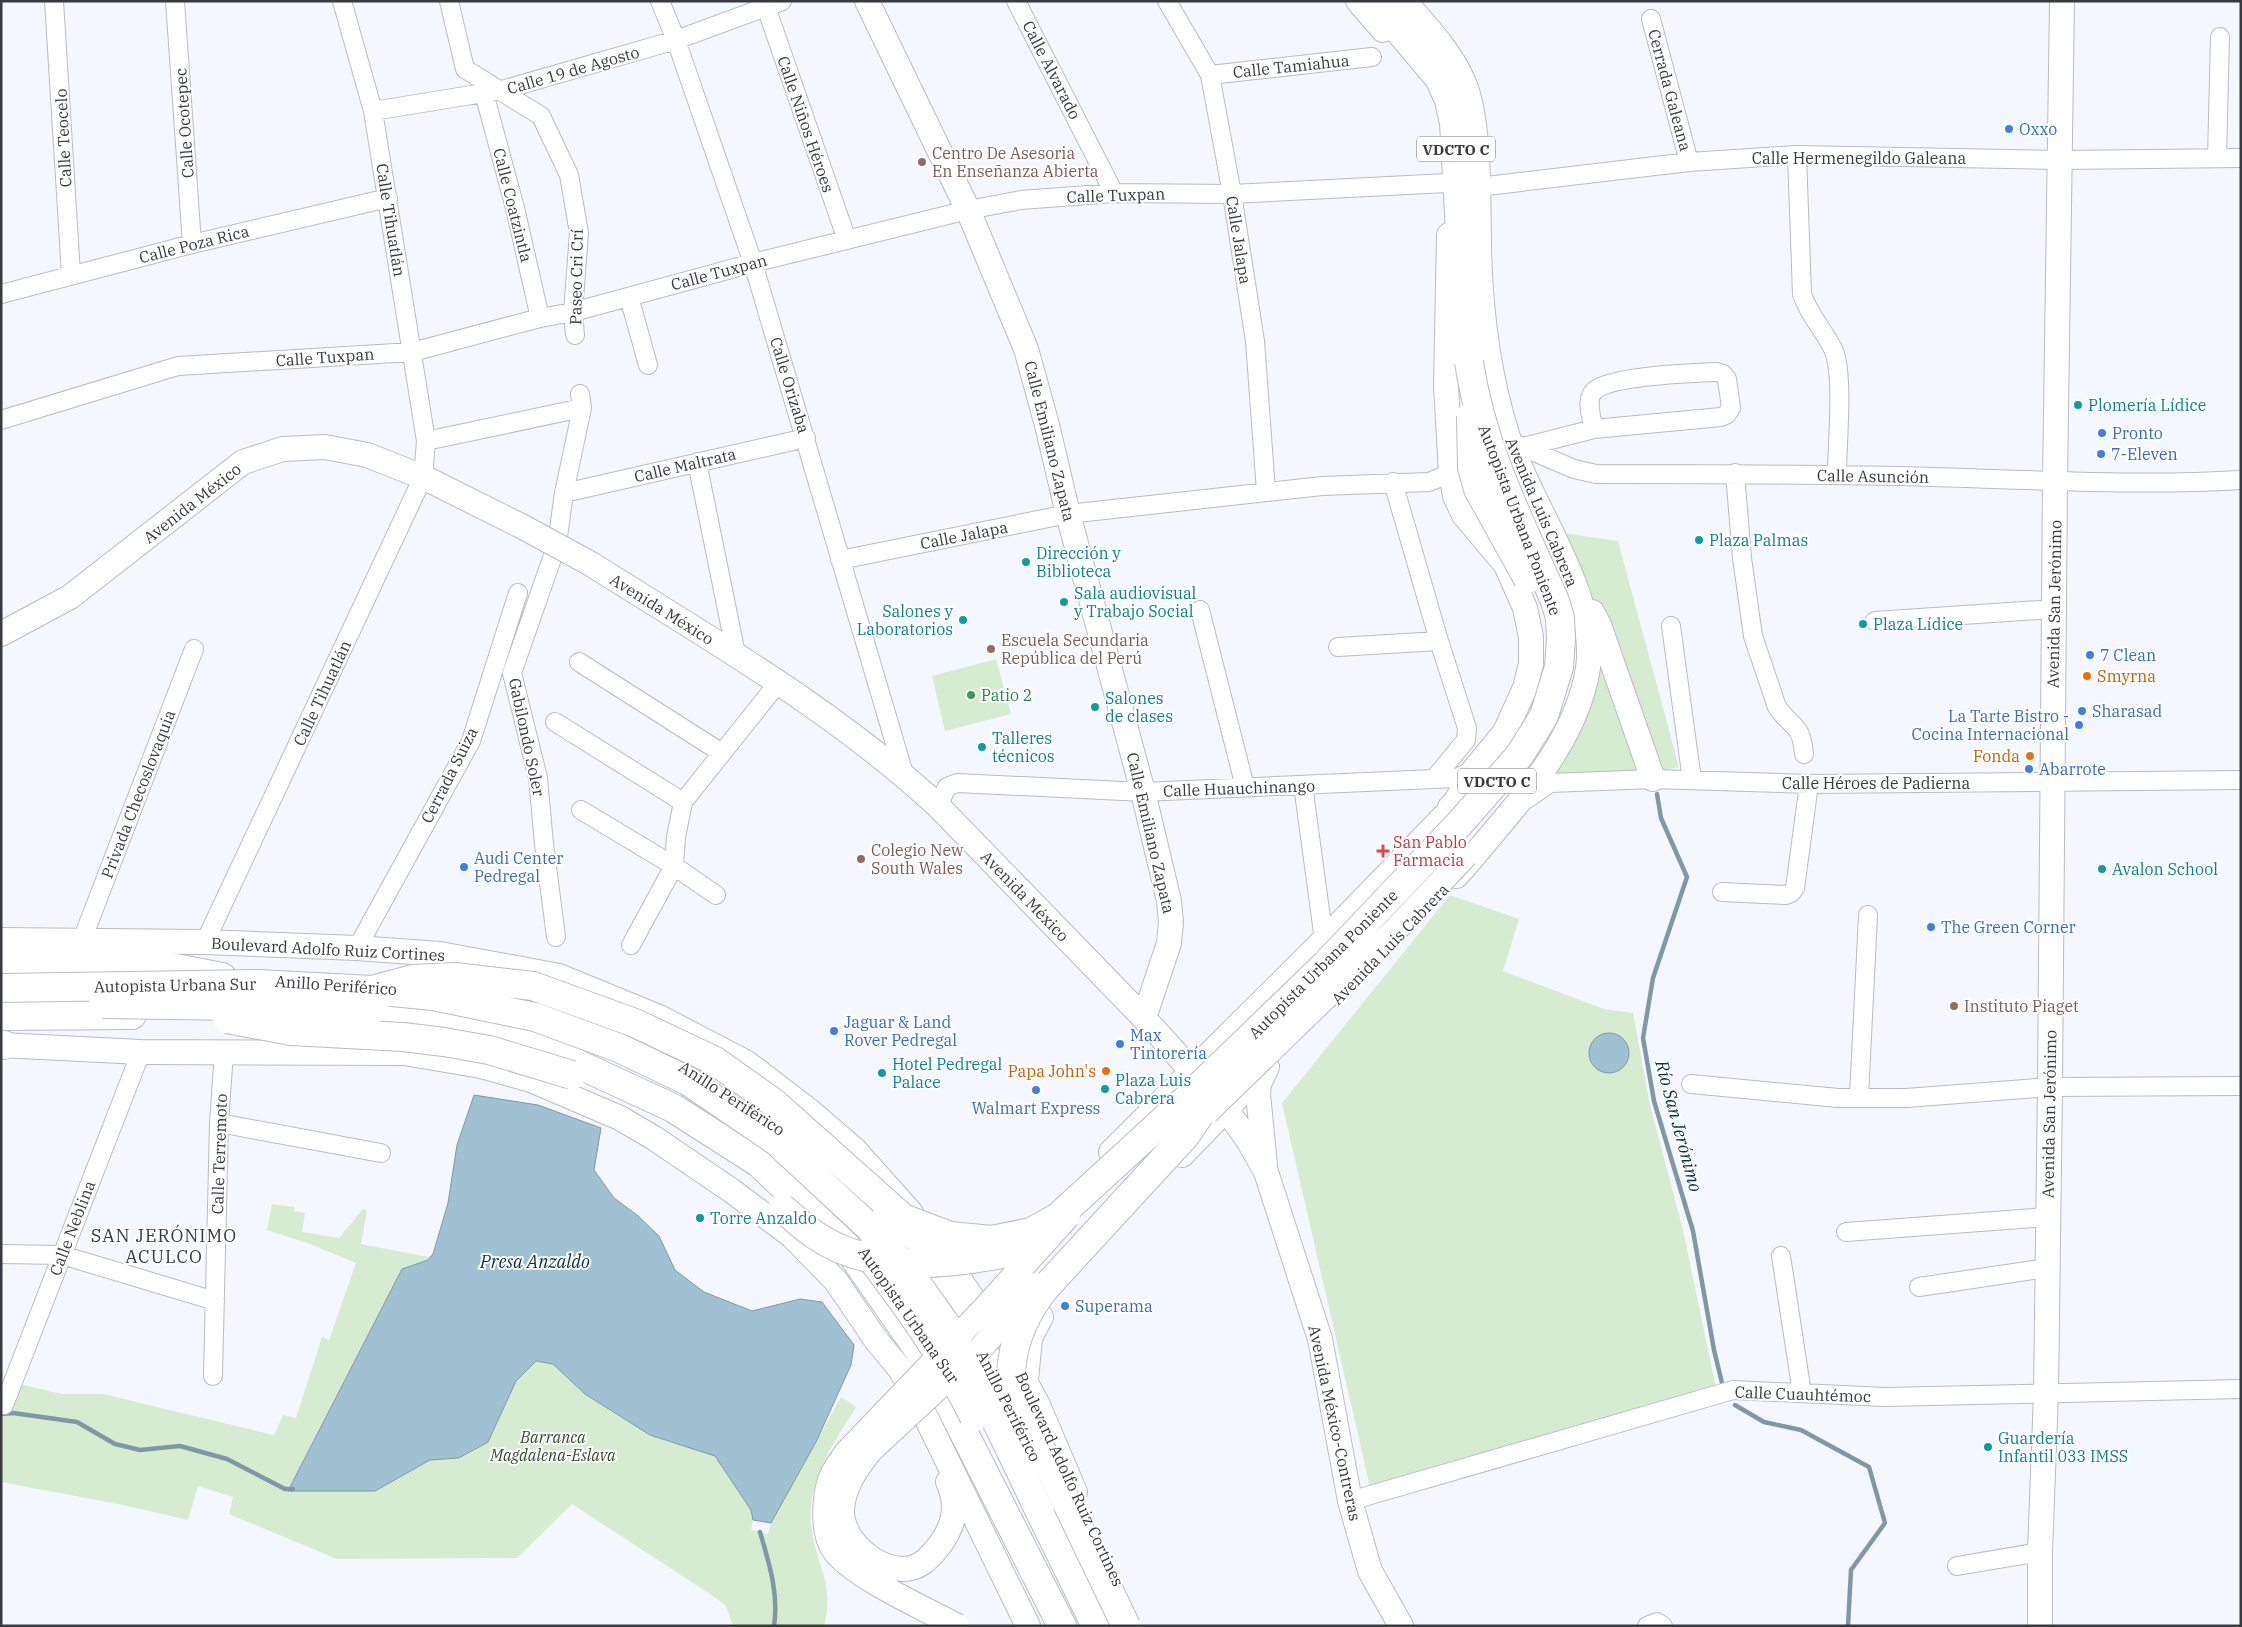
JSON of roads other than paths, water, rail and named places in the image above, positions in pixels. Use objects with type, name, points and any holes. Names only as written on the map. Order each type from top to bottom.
[{"type":"highway","name":"Autopista Urbana Poniente","points":[[372,990],[413,979],[454,977],[533,986],[635,1023],[715,1061],[774,1102],[903,1218],[950,1236],[992,1240],[1031,1232],[1058,1217],[1179,1106],[1326,965],[1459,824],[1519,756],[1544,716],[1559,667],[1561,639],[1560,618],[1555,601],[1501,480],[1483,431],[1482,382],[1465,323],[1454,123],[1448,100],[1439,78],[1374,1]]},
{"type":"highway","name":"Autopista Urbana Poniente","points":[[1221,1100],[1522,774],[1554,729],[1568,692],[1574,663],[1572,617],[1566,595],[1524,503],[1498,438],[1485,388],[1477,323],[1467,123],[1461,96],[1453,72],[1436,44],[1398,1]]},
{"type":"highway","points":[[1463,800],[1492,774],[1525,730],[1540,697],[1545,677],[1546,650],[1543,618],[1537,595],[1478,489],[1472,468],[1470,443],[1482,382]]},
{"type":"highway","points":[[1,963],[170,967],[222,977]]},
{"type":"highway","name":"Anillo Periférico","points":[[1,977],[222,977],[506,996],[622,1034],[697,1071],[785,1131],[877,1214],[900,1239],[986,1356],[1118,1626]]},
{"type":"highway","name":"Autopista Urbana Sur","points":[[1,988],[258,984],[372,990],[433,996],[535,1017],[619,1048],[688,1081],[776,1140],[869,1227],[906,1268],[929,1298],[970,1366],[1096,1626]]},
{"type":"highway","name":"Autopista Urbana Sur","points":[[1,1004],[414,1008],[526,1032],[608,1061],[679,1097],[766,1154],[856,1239],[891,1284],[955,1380],[1076,1626]]},
{"type":"highway","points":[[157,1005],[291,1031],[403,1037],[444,1042],[489,1050],[572,1075],[619,1096],[701,1142],[743,1173],[815,1235],[865,1257],[890,1262],[964,1260],[1024,1249],[1058,1234],[1098,1204],[1177,1121],[1221,1100]]},
{"type":"highway","name":"Anillo Periférico","points":[[1,1016],[332,1015],[455,1024],[552,1052],[673,1108],[759,1164],[846,1246],[931,1368],[1062,1626]]},
{"type":"highway","points":[[1040,1512],[1033,1466],[1014,1415],[1012,1363],[1021,1324],[1030,1307],[1046,1287],[1221,1100]]},
{"type":"highway","points":[[899,1197],[939,1291]]},
{"type":"highway","points":[[1012,1313],[1004,1336],[1002,1360],[1008,1378],[1126,1626]]},
{"type":"main road","name":"Calle Emiliano Zapata","points":[[867,1],[968,210],[1026,349],[1068,514],[1143,792],[1169,901],[1171,922],[1169,943],[1144,1018]]},
{"type":"main road","name":"Avenida Luis Cabrera","points":[[957,1626],[854,1570],[833,1550],[827,1530],[825,1504],[831,1478],[851,1447],[985,1308],[1054,1230],[1180,1097],[1319,960],[1428,846],[1463,800],[1506,732],[1525,688],[1531,664],[1531,636],[1525,608],[1506,565],[1464,515],[1453,485],[1446,386],[1449,236],[1445,124],[1428,80],[1358,1]]},
{"type":"main road","name":"Avenida Luis Cabrera","points":[[1026,1380],[1030,1338],[1056,1292],[1221,1100],[1267,1067],[1308,1028],[1461,870],[1518,805],[1556,751],[1581,700],[1589,652],[1586,626],[1568,570],[1552,532],[1526,481],[1517,444],[1482,382],[1484,313],[1479,248],[1478,187],[1474,130],[1468,93],[1448,53],[1404,1]]},
{"type":"main road","name":"Avenida San Jerónimo","points":[[2040,1626],[2040,1552],[2046,1394],[2062,1]]},
{"type":"main road","points":[[1446,386],[1468,374],[1482,382]]},
{"type":"main road","name":"Avenida México","points":[[1,634],[70,597],[244,462],[283,449],[325,447],[367,455],[423,477],[525,528],[590,564],[736,654],[856,736],[904,774],[938,806],[1221,1100]]},
{"type":"main road","name":"Avenida Luis Cabrera","points":[[934,1242],[989,1245],[1001,1242],[1027,1229],[1065,1199],[1463,800],[1510,758],[1529,733],[1547,692],[1552,666],[1553,622],[1548,605],[1529,562],[1521,549],[1453,485]]},
{"type":"main road","points":[[1568,570],[1599,625],[1653,779]]},
{"type":"main road","points":[[928,1424],[937,1458],[952,1490],[955,1503],[954,1513],[946,1538],[925,1561],[912,1568],[898,1569],[873,1560],[856,1545],[846,1530],[842,1510],[845,1491],[855,1471],[870,1452],[980,1348],[1093,1221],[1390,935],[1466,855],[1520,791],[1574,715]]},
{"type":"main road","name":"Boulevard Adolfo Ruiz Cortines","points":[[1,940],[205,942],[357,948],[440,954],[559,976],[659,1018],[747,1063],[811,1112],[854,1150],[899,1197],[973,1295],[1026,1380],[1096,1538],[1139,1626]]},
{"type":"main road","points":[[305,947],[453,980],[524,992],[604,1018],[664,1045],[710,1069],[763,1105],[823,1154],[914,1240],[935,1250],[953,1252],[1003,1248],[1033,1240],[1054,1230]]},
{"type":"main road","points":[[1278,985],[1272,1001],[1272,1014],[1281,1024],[1290,1029],[1308,1028]]},
{"type":"main road","points":[[2,1045],[141,1052],[404,1053],[481,1066],[531,1080],[620,1118],[732,1190],[792,1236],[836,1281],[876,1340],[900,1369],[1028,1626]]},
{"type":"main road","points":[[1266,1172],[1258,1094],[1259,1084],[1267,1067]]},
{"type":"main road","name":"Avenida México-Contreras","points":[[1221,1100],[1248,1140],[1266,1172],[1320,1339],[1350,1501],[1370,1571],[1402,1626]]},
{"type":"street","name":"Calle Teocelo","points":[[54,1],[71,274]]},
{"type":"street","name":"Calle Ocotepec","points":[[176,1],[192,244]]},
{"type":"street","name":"Calle Tihuatlán","points":[[205,942],[423,477],[426,441],[388,198],[373,111],[342,1]]},
{"type":"street","name":"Paseo Cri Crí","points":[[448,1],[465,69],[502,90],[541,116],[569,175],[579,233],[573,312],[575,335]]},
{"type":"street","name":"Calle Orizaba","points":[[660,1],[676,40],[753,263],[904,774]]},
{"type":"street","name":"Calle Alvarado","points":[[1016,1],[1114,193]]},
{"type":"street","name":"Calle Jalapa","points":[[1168,1],[1210,75],[1232,194],[1255,341],[1266,491]]},
{"type":"street","name":"Calle 19 de Agosto","points":[[373,111],[502,90],[676,40],[774,4]]},
{"type":"street","name":"Calle Niños Héroes","points":[[774,4],[846,240]]},
{"type":"street","name":"Cerrada Galeana","points":[[1651,19],[1690,162]]},
{"type":"street","points":[[2217,158],[2220,37]]},
{"type":"street","name":"Calle Tamiahua","points":[[1210,75],[1372,57]]},
{"type":"street","name":"Calle Coatzintla","points":[[484,93],[515,208],[540,318]]},
{"type":"street","name":"Calle Hermenegildo Galeana","points":[[1478,187],[1690,162],[1797,155],[2060,160],[2241,158]]},
{"type":"street","points":[[1797,155],[1802,294],[1806,308],[1834,351],[1837,370],[1839,404],[1836,474]]},
{"type":"street","name":"Calle Tuxpan","points":[[1,420],[178,366],[412,352],[540,318],[573,312],[753,263],[968,210],[1021,200],[1114,193],[1232,194],[1447,183]]},
{"type":"street","name":"Calle Poza Rica","points":[[1,294],[71,274],[388,198]]},
{"type":"street","points":[[629,297],[648,365]]},
{"type":"street","points":[[1517,444],[1591,430],[1721,417],[1728,414],[1731,408],[1727,379],[1723,374],[1717,372],[1662,375],[1605,386],[1594,392],[1590,398],[1591,430]]},
{"type":"street","points":[[426,441],[581,401],[564,493]]},
{"type":"street","name":"Calle Maltrata","points":[[564,493],[806,438]]},
{"type":"street","name":"Calle Asunción","points":[[1517,444],[1574,469],[1596,474],[1735,473],[2055,480],[2212,482],[2241,480]]},
{"type":"street","points":[[696,462],[736,654]]},
{"type":"street","points":[[1735,473],[1742,558],[1753,636],[1777,707],[1800,731],[1804,754]]},
{"type":"street","name":"Calle Jalapa","points":[[840,560],[1068,514],[1266,491],[1393,482],[1429,482],[1453,485]]},
{"type":"street","points":[[1393,482],[1438,641],[1467,728],[1466,740],[1434,780]]},
{"type":"street","name":"Gabilondo Soler","points":[[556,937],[538,778],[512,673],[557,544],[564,493]]},
{"type":"street","name":"Cerrada Suiza","points":[[357,948],[471,741],[518,593]]},
{"type":"street","points":[[1200,610],[1245,787]]},
{"type":"street","points":[[1875,621],[2054,610]]},
{"type":"street","points":[[1671,626],[1692,780]]},
{"type":"street","points":[[1338,647],[1438,641]]},
{"type":"street","name":"Privada Checoslovaquia","points":[[82,940],[194,649]]},
{"type":"street","points":[[579,662],[722,753]]},
{"type":"street","points":[[631,945],[674,866],[676,837],[683,802],[778,683]]},
{"type":"street","points":[[555,722],[683,802]]},
{"type":"street","name":"Calle Huauchinango","points":[[938,806],[947,787],[957,783],[1143,792],[1456,778],[1463,800]]},
{"type":"street","name":"Calle Héroes de Padierna","points":[[1518,805],[1550,783],[1653,779],[1809,784],[2241,780]]},
{"type":"street","points":[[1722,892],[1786,895],[1791,893],[1795,888],[1809,784]]},
{"type":"street","points":[[1303,785],[1324,940]]},
{"type":"street","points":[[581,810],[674,866],[716,895]]},
{"type":"street","points":[[1859,1097],[1868,915]]},
{"type":"street","name":"Calle Neblina","points":[[4,1405],[141,1052]]},
{"type":"street","name":"Calle Terremoto","points":[[214,1376],[219,1123],[224,1052]]},
{"type":"street","points":[[1691,1084],[1838,1098],[1906,1098],[2050,1087],[2241,1086]]},
{"type":"street","points":[[219,1123],[381,1153]]},
{"type":"street","points":[[1846,1232],[2047,1217]]},
{"type":"street","points":[[1,1254],[62,1255],[215,1301]]},
{"type":"street","points":[[1781,1256],[1802,1393]]},
{"type":"street","points":[[1920,1287],[2047,1268]]},
{"type":"street","name":"Calle Cuauhtémoc","points":[[1350,1501],[1733,1390],[1885,1396],[2241,1389]]},
{"type":"street","points":[[1957,1566],[2040,1552]]},
{"type":"street","points":[[1647,1626],[1658,1622],[1663,1626]]},
{"type":"water","points":[[1609,1033],[1623,1039],[1629,1053],[1623,1067],[1609,1073],[1595,1067],[1589,1053],[1595,1039]]},
{"type":"water","name":"Presa Anzaldo","points":[[474,1095],[538,1105],[601,1128],[594,1170],[614,1198],[637,1215],[659,1236],[675,1270],[704,1292],[752,1311],[800,1299],[822,1302],[854,1345],[851,1365],[817,1440],[771,1523],[753,1520],[751,1510],[715,1456],[650,1435],[585,1394],[553,1364],[536,1361],[516,1381],[488,1442],[459,1458],[430,1460],[375,1491],[288,1491],[402,1269],[428,1260],[433,1254],[448,1203],[457,1145]]},
{"type":"waterway","name":"Río San Jerónimo","points":[[1657,794],[1661,818],[1687,877],[1653,978],[1643,1038],[1654,1101],[1693,1231],[1714,1350],[1722,1383]]},
{"type":"waterway","name":"Río San Jerónimo","points":[[1735,1405],[1764,1422],[1801,1430],[1869,1467],[1885,1523],[1851,1570],[1848,1626]]},
{"type":"waterway","points":[[1,1414],[13,1413],[77,1422],[115,1444],[140,1450],[180,1446],[227,1459],[285,1489],[293,1489]]},
{"type":"waterway","points":[[760,1532],[770,1567],[774,1590],[774,1626]]},
{"type":"place","name":"Oxxo","points":[[2009,129]]},
{"type":"place","name":"Centro De Asesoria En Enseñanza Abierta","points":[[922,162]]},
{"type":"place","name":"Plomería Lídice","points":[[2078,405]]},
{"type":"place","name":"Pronto","points":[[2102,433]]},
{"type":"place","name":"7-Eleven","points":[[2101,454]]},
{"type":"place","name":"Plaza Palmas","points":[[1699,540]]},
{"type":"place","name":"Dirección y Biblioteca","points":[[1026,562]]},
{"type":"place","name":"Sala audiovisual y Trabajo Social","points":[[1064,602]]},
{"type":"place","name":"Salones y Laboratorios","points":[[963,620]]},
{"type":"place","name":"Plaza Lídice","points":[[1863,624]]},
{"type":"place","name":"Escuela Secundaria República del Perú","points":[[991,649]]},
{"type":"place","name":"7 Clean","points":[[2090,655]]},
{"type":"place","name":"Smyrna","points":[[2087,676]]},
{"type":"place","name":"Patio 2","points":[[971,695]]},
{"type":"place","name":"Salones de clases","points":[[1095,707]]},
{"type":"place","name":"Sharasad","points":[[2082,711]]},
{"type":"place","name":"La Tarte Bistro - Cocina Internacional","points":[[2079,725]]},
{"type":"place","name":"Talleres técnicos","points":[[982,747]]},
{"type":"place","name":"Fonda","points":[[2030,756]]},
{"type":"place","name":"Abarrote","points":[[2029,769]]},
{"type":"place","name":"San Pablo Farmacia","points":[[1383,851]]},
{"type":"place","name":"Colegio New South Wales","points":[[861,859]]},
{"type":"place","name":"Audi Center Pedregal","points":[[464,867]]},
{"type":"place","name":"Avalon School","points":[[2102,869]]},
{"type":"place","name":"The Green Corner","points":[[1931,927]]},
{"type":"place","name":"Instituto Piaget","points":[[1954,1006]]},
{"type":"place","name":"Jaguar & Land Rover Pedregal","points":[[834,1031]]},
{"type":"place","name":"Max Tintorería","points":[[1120,1044]]},
{"type":"place","name":"Papa John's","points":[[1106,1071]]},
{"type":"place","name":"Hotel Pedregal Palace","points":[[882,1073]]},
{"type":"place","name":"Plaza Luis Cabrera","points":[[1105,1089]]},
{"type":"place","name":"Walmart Express","points":[[1036,1090]]},
{"type":"place","name":"Torre Anzaldo","points":[[700,1218]]},
{"type":"place","name":"Superama","points":[[1065,1306]]},
{"type":"place","name":"Guardería Infantil 033 IMSS","points":[[1988,1447]]},
{"type":"district","name":"SAN JERÓNIMO ACULCO","points":[[164,1245]]},
{"type":"park label","name":"Barranca Magdalena-Eslava","points":[[553,1446]]}]
